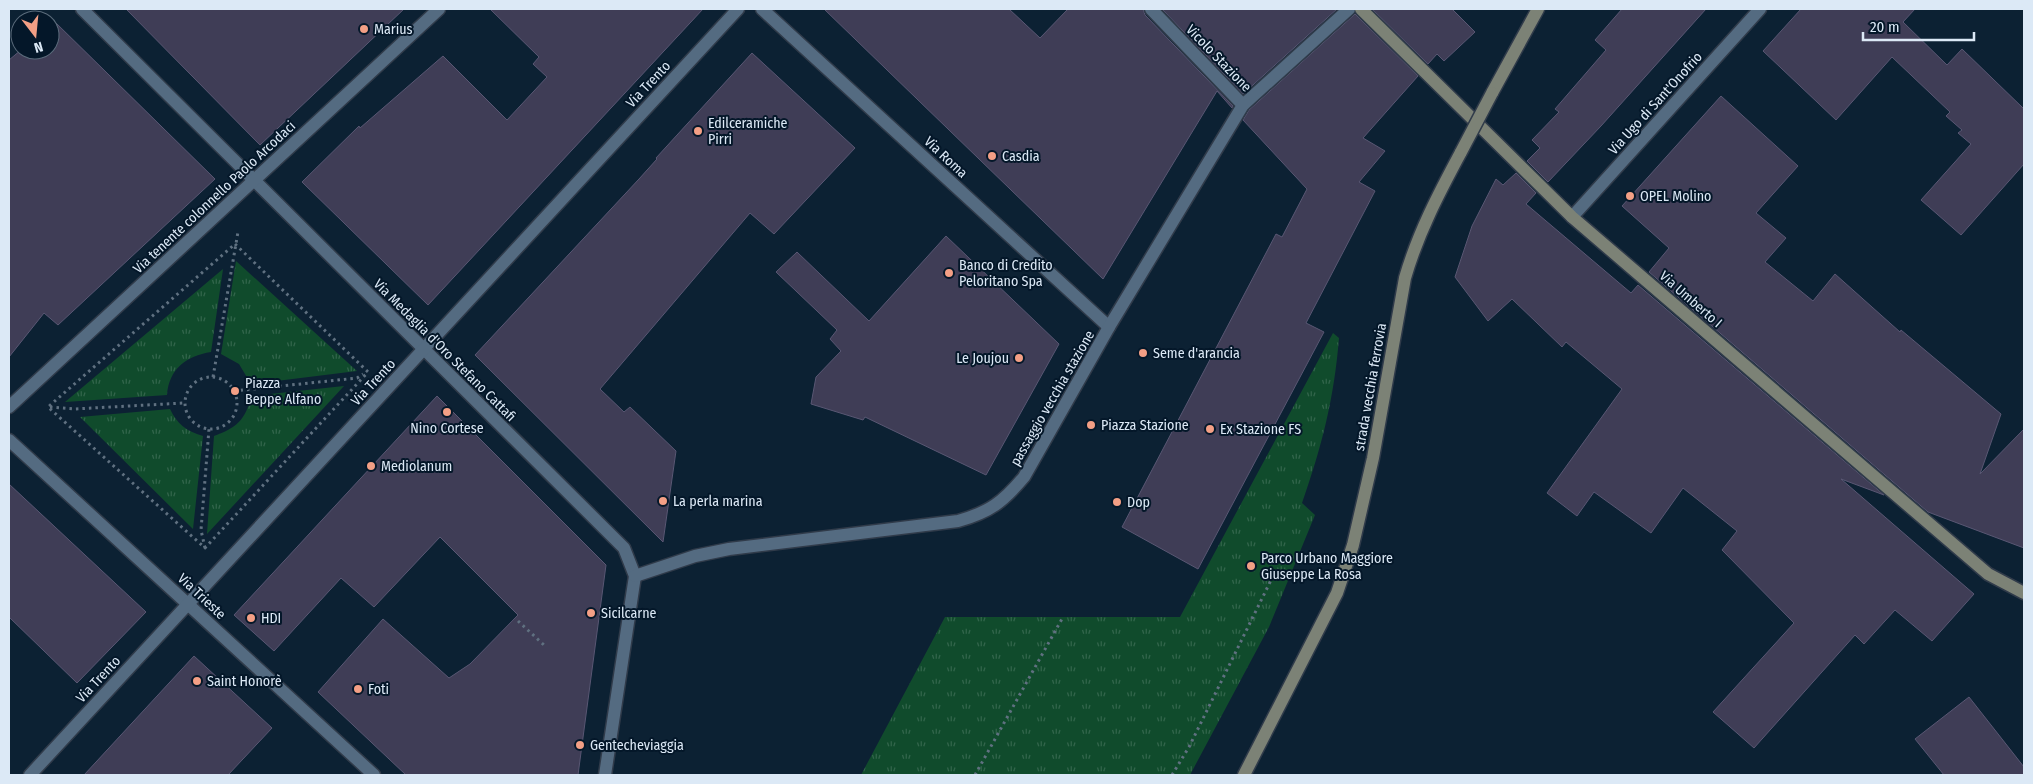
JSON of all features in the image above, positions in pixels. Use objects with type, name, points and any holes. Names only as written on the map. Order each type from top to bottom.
[{"type":"street","name":"Via Medaglia d'Oro Stefano Cattafi","points":[[82,9],[624,548],[635,576]]},
{"type":"street","name":"Via tenente colonnello Paolo Arcodaci","points":[[9,407],[439,9]]},
{"type":"street","name":"Via Trento","points":[[30,775],[738,9]]},
{"type":"street","name":"Via Roma","points":[[762,9],[1109,328]]},
{"type":"street","name":"Vicolo Stazione","points":[[1152,9],[1243,106]]},
{"type":"street","name":"passaggio vecchia stazione","points":[[635,576],[695,556],[729,549],[958,521],[984,514],[1007,497],[1024,477],[1109,328],[1243,106],[1349,9]]},
{"type":"street","name":"Via Umberto I","points":[[1361,9],[1572,217],[1988,574],[2022,592]]},
{"type":"street","name":"strada vecchia ferrovia","points":[[1244,775],[1337,593],[1364,501],[1405,278],[1414,246],[1430,211],[1538,9]]},
{"type":"street","name":"Via Ugo di Sant'Onofrio","points":[[1572,217],[1760,9]]},
{"type":"street","name":"Via Trieste","points":[[9,440],[374,775]]},
{"type":"street","points":[[605,775],[635,576]]},
{"type":"street","points":[[2022,592],[2024,604]]},
{"type":"path","points":[[213,377],[235,244],[240,226]]},
{"type":"path","points":[[235,244],[368,372]]},
{"type":"path","points":[[48,407],[235,244]]},
{"type":"path","points":[[234,391],[357,378],[376,369]]},
{"type":"path","points":[[202,557],[205,548],[368,372]]},
{"type":"path","points":[[204,377],[213,377],[229,384],[234,391],[237,408],[234,416],[222,427],[209,429],[196,425],[189,419],[184,403],[190,386],[204,377]]},
{"type":"path","points":[[40,409],[48,407],[74,410],[184,403]]},
{"type":"path","points":[[48,407],[205,548]]},
{"type":"path","points":[[205,548],[201,530],[209,429]]},
{"type":"path","points":[[1172,775],[1189,747],[1277,568]]},
{"type":"path","points":[[976,775],[1063,617]]},
{"type":"path","points":[[518,622],[544,646]]},
{"type":"green space","points":[[236,261],[357,371],[251,384],[239,364],[221,354]]},
{"type":"green space","points":[[223,269],[211,352],[194,357],[180,365],[171,378],[167,395],[65,402]]},
{"type":"green space","name":"Parco Urbano Maggiore Giuseppe La Rosa","points":[[1333,333],[1339,338],[1334,382],[1316,462],[1302,503],[1315,515],[1269,627],[1190,775],[861,775],[945,617],[1180,617]]},
{"type":"green space","points":[[344,386],[207,534],[214,436],[228,430],[239,422],[246,411],[251,396]]},
{"type":"green space","points":[[170,409],[183,426],[203,436],[193,529],[80,417]]},
{"type":"building","points":[[126,9],[404,9],[260,145]]},
{"type":"building","points":[[490,9],[703,9],[428,305],[302,182],[359,126],[360,128],[443,56],[507,120],[547,77],[533,64],[539,57]]},
{"type":"building","points":[[824,9],[1009,9],[1040,38],[1068,9],[1143,9],[1145,15],[1233,106],[1232,108],[1217,91],[1103,279]]},
{"type":"building","points":[[1162,9],[1337,9],[1243,94]]},
{"type":"building","points":[[1372,9],[1452,9],[1475,32],[1444,61],[1437,54],[1428,64]]},
{"type":"building","points":[[1622,9],[1706,9],[1548,182],[1527,161],[1540,148],[1532,140],[1559,112],[1555,109],[1606,50],[1595,40]]},
{"type":"building","points":[[1801,9],[1915,9],[1903,22],[1947,65],[1962,49],[2024,109],[2024,164],[1961,235],[1921,200],[1971,144],[1958,133],[1962,130],[1946,116],[1950,112],[1892,57],[1836,120],[1763,51]]},
{"type":"building","points":[[1355,14],[1418,76],[1363,138],[1385,151],[1359,182],[1375,191],[1306,323],[1324,332],[1198,569],[1122,527],[1276,234],[1282,237],[1307,189],[1243,120],[1249,110]]},
{"type":"building","points":[[60,27],[215,179],[58,325],[44,313],[9,357],[9,60],[60,60]]},
{"type":"building","points":[[752,53],[855,148],[774,234],[750,213],[600,389],[624,412],[630,407],[676,451],[663,542],[475,355],[639,179]]},
{"type":"building","points":[[1721,96],[1798,166],[1756,213],[1786,238],[1765,262],[1813,301],[1835,274],[1900,332],[1901,330],[2001,414],[1980,474],[2024,429],[2024,548],[1928,512],[1649,272],[1669,248],[1622,206]]},
{"type":"building","points":[[1516,173],[1536,193],[1526,204],[1631,293],[1638,285],[1884,495],[1841,479],[1974,594],[1932,641],[1895,610],[1864,644],[1855,635],[1754,748],[1713,712],[1794,623],[1722,550],[1737,531],[1683,488],[1651,533],[1594,492],[1577,516],[1547,493],[1622,389],[1566,342],[1562,347],[1512,299],[1488,321],[1455,277],[1472,226],[1496,179],[1503,185]]},
{"type":"building","points":[[946,236],[1059,344],[986,475],[865,417],[863,420],[811,404],[816,377],[841,351],[830,339],[837,330],[776,272],[797,252],[869,321]]},
{"type":"building","points":[[437,396],[606,565],[578,775],[406,775],[318,692],[383,619],[449,678],[470,664],[518,615],[440,537],[374,607],[341,578],[274,651],[234,615]]},
{"type":"building","points":[[9,484],[146,612],[77,683],[9,617]]},
{"type":"building","points":[[194,656],[272,728],[228,775],[84,775]]},
{"type":"building","points":[[1969,697],[2024,767],[2024,775],[1944,775],[1915,739]]},
{"type":"place","name":"Marius","points":[[364,29]]},
{"type":"place","name":"Edilceramiche Pirri","points":[[698,131]]},
{"type":"place","name":"Casdia","points":[[992,156]]},
{"type":"place","name":"OPEL Molino","points":[[1630,196]]},
{"type":"place","name":"Banco di Credito Peloritano Spa","points":[[949,273]]},
{"type":"place","name":"Seme d'arancia","points":[[1143,353]]},
{"type":"place","name":"Le Joujou","points":[[1019,358]]},
{"type":"place","name":"Piazza Beppe Alfano","points":[[235,391]]},
{"type":"place","name":"Nino Cortese","points":[[447,412]]},
{"type":"place","name":"Piazza Stazione","points":[[1091,425]]},
{"type":"place","name":"Ex Stazione FS","points":[[1210,429]]},
{"type":"place","name":"Mediolanum","points":[[371,466]]},
{"type":"place","name":"La perla marina","points":[[663,501]]},
{"type":"place","name":"Dop","points":[[1117,502]]},
{"type":"place","name":"Parco Urbano Maggiore Giuseppe La Rosa","points":[[1251,566]]},
{"type":"place","name":"Sicilcarne","points":[[591,613]]},
{"type":"place","name":"HDI","points":[[251,618]]},
{"type":"place","name":"Saint Honorè","points":[[197,681]]},
{"type":"place","name":"Foti","points":[[358,689]]},
{"type":"place","name":"Gentecheviaggia","points":[[580,745]]}]
